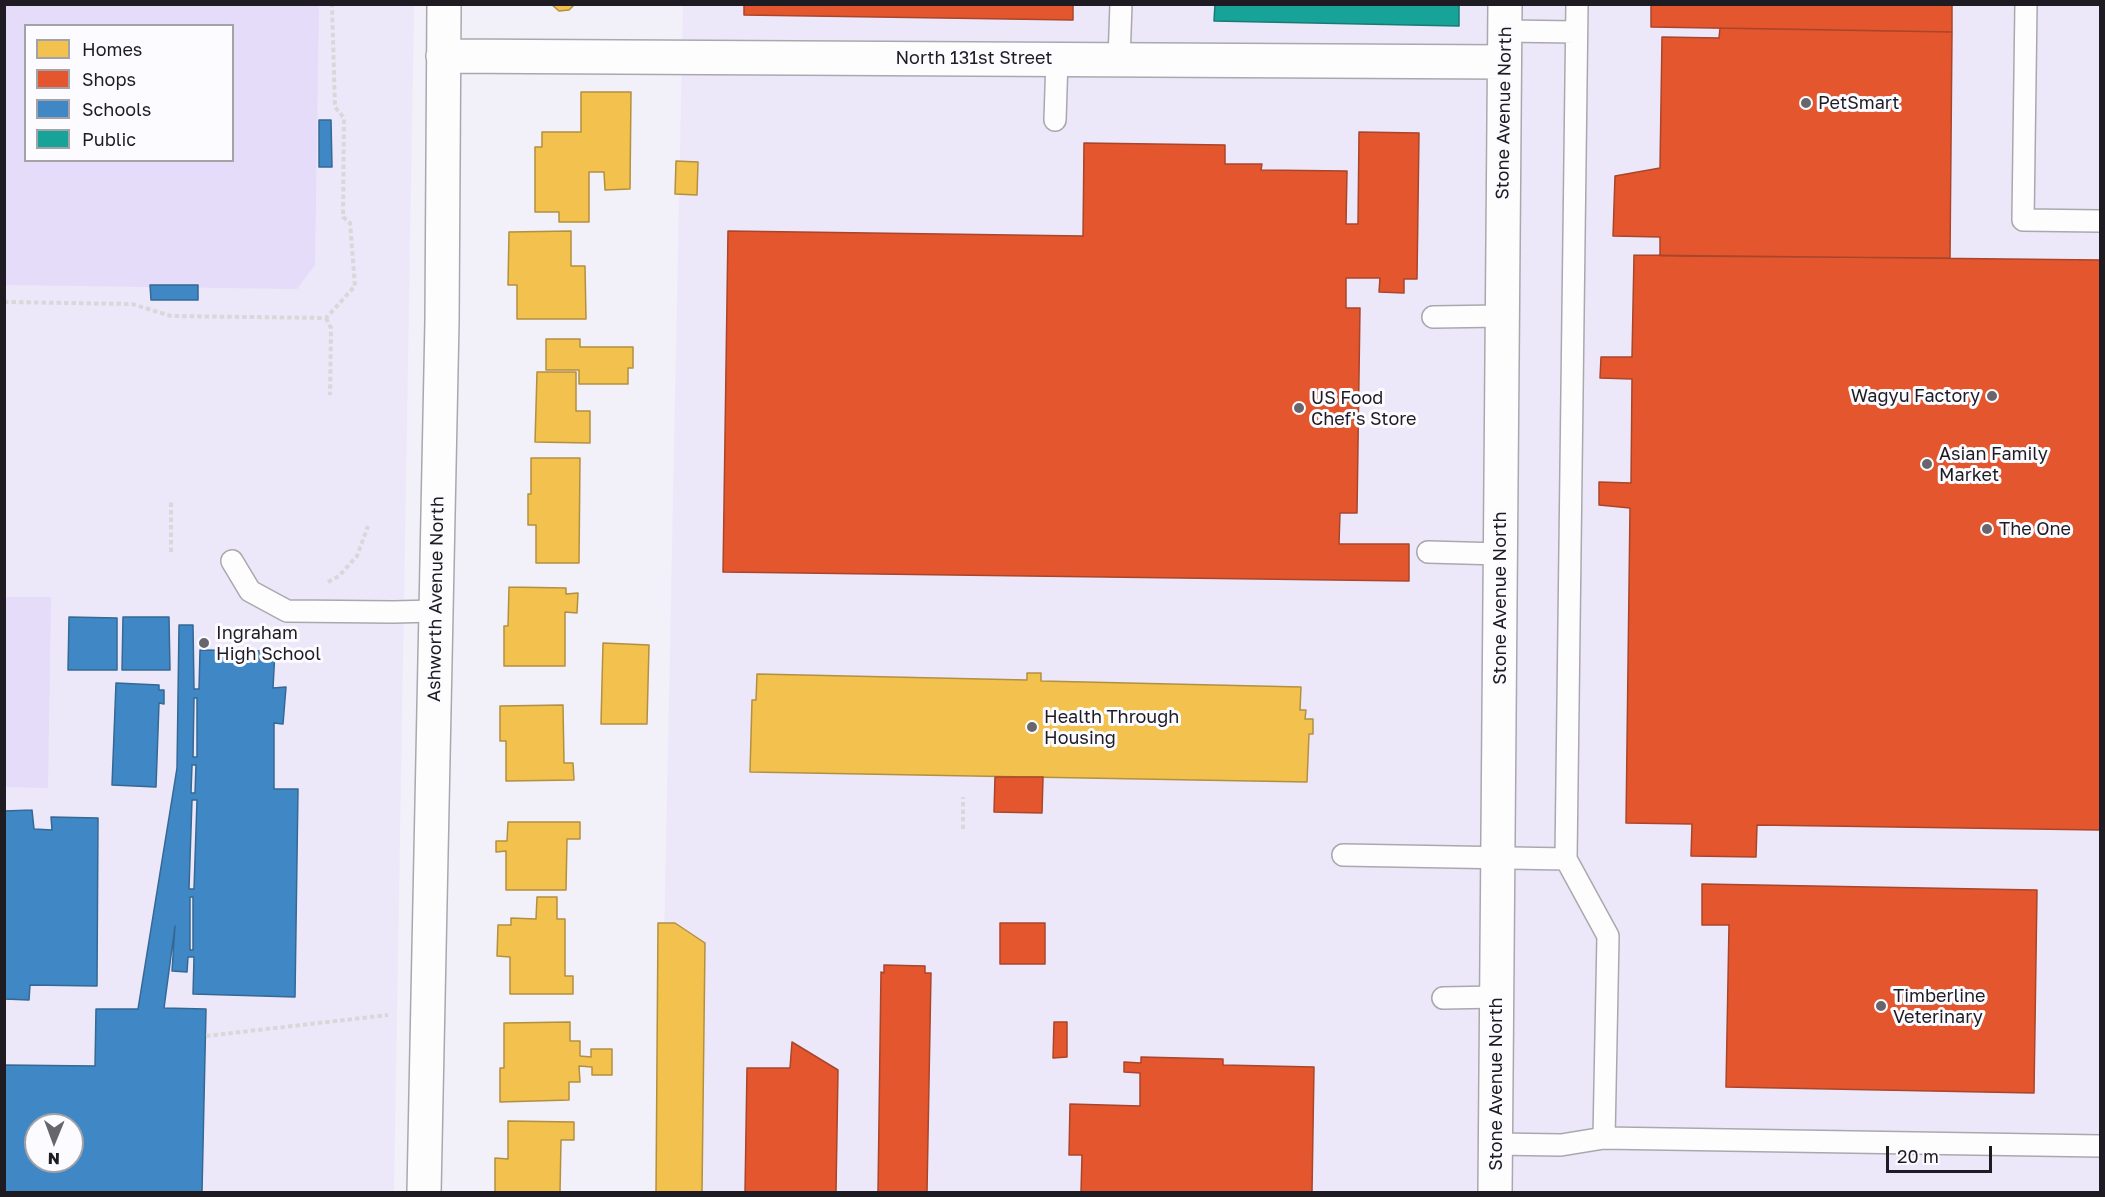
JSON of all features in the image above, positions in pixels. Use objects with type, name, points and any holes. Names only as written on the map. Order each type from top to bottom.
[{"type":"street","name":"Ashworth Avenue North","points":[[424,1192],[442,321],[444,4]]},
{"type":"street","name":"North 131st Street","points":[[443,56],[1119,60],[1505,33]]},
{"type":"street","name":"Stone Avenue North","points":[[1495,1192],[1505,33]]},
{"type":"lane","points":[[1119,60],[1121,4]]},
{"type":"lane","points":[[1577,4],[1566,859],[1608,936],[1604,1138]]},
{"type":"lane","points":[[2026,4],[2023,220],[2100,221]]},
{"type":"lane","points":[[1505,33],[1576,32]]},
{"type":"lane","points":[[1055,120],[1057,59]]},
{"type":"lane","points":[[1433,317],[1502,316]]},
{"type":"lane","points":[[1428,552],[1500,554]]},
{"type":"lane","points":[[232,561],[250,591],[287,610],[435,611]]},
{"type":"lane","points":[[1343,855],[1566,859]]},
{"type":"lane","points":[[1443,998],[1497,997]]},
{"type":"lane","points":[[1496,1144],[1561,1145],[1604,1138],[2100,1146]]},
{"type":"path","points":[[4,302],[132,304],[171,316],[326,318],[354,286],[350,224],[343,217],[344,118],[335,107],[332,4]]},
{"type":"path","points":[[326,318],[331,328],[330,395]]},
{"type":"path","points":[[171,501],[171,552]]},
{"type":"path","points":[[322,586],[339,576],[357,556],[368,526]]},
{"type":"path","points":[[963,797],[963,829]]},
{"type":"path","points":[[206,1036],[388,1015]]},
{"type":"shaded area","name":"Ingraham High School","points":[[5,5],[414,5],[394,1192],[5,1192]]},
{"type":"shaded area","points":[[5,5],[319,5],[315,265],[297,289],[5,285]]},
{"type":"shaded area","points":[[683,5],[2100,5],[2100,1192],[659,1192]]},
{"type":"shaded area","points":[[5,597],[51,597],[48,788],[5,787]]},
{"type":"building: Homes","points":[[551,4],[575,4],[569,10],[559,11]]},
{"type":"building: Homes","points":[[581,92],[631,92],[630,189],[605,190],[604,172],[589,172],[589,222],[559,222],[559,212],[535,212],[535,147],[542,147],[542,132],[581,132]]},
{"type":"building: Homes","points":[[676,161],[698,162],[697,195],[675,194]]},
{"type":"building: Homes","points":[[571,231],[571,266],[585,266],[586,319],[517,319],[517,285],[508,285],[509,232]]},
{"type":"building: Homes","points":[[546,339],[580,339],[580,347],[633,347],[633,368],[628,368],[628,384],[579,384],[579,370],[546,370]]},
{"type":"building: Homes","points":[[537,372],[576,372],[576,411],[590,411],[590,443],[535,442]]},
{"type":"building: Homes","points":[[531,458],[580,458],[579,563],[536,563],[536,525],[528,525]]},
{"type":"building: Homes","points":[[509,587],[566,588],[566,594],[578,593],[577,613],[565,612],[565,666],[504,666],[504,626],[508,626]]},
{"type":"building: Homes","points":[[603,643],[649,645],[647,724],[601,724]]},
{"type":"building: Homes","name":"Health Through Housing","points":[[1027,673],[1041,673],[1041,681],[1301,687],[1300,710],[1306,710],[1305,719],[1313,719],[1313,734],[1309,734],[1307,782],[750,772],[752,700],[756,700],[757,674],[1027,680]]},
{"type":"building: Homes","points":[[563,705],[564,763],[573,763],[574,780],[506,781],[506,741],[500,741],[500,706]]},
{"type":"building: Homes","points":[[508,822],[580,822],[580,839],[567,839],[566,890],[506,890],[506,851],[496,852],[496,841],[507,841]]},
{"type":"building: Homes","points":[[537,897],[557,897],[557,919],[565,919],[565,976],[573,976],[573,994],[510,994],[510,957],[497,956],[498,925],[511,925],[511,918],[536,919]]},
{"type":"building: Homes","points":[[658,923],[675,923],[705,943],[702,1192],[656,1192]]},
{"type":"building: Homes","points":[[570,1022],[570,1041],[580,1041],[580,1056],[591,1057],[591,1049],[612,1049],[612,1075],[592,1075],[592,1067],[579,1066],[580,1082],[569,1082],[569,1100],[500,1102],[500,1068],[504,1068],[504,1023]]},
{"type":"building: Homes","points":[[508,1121],[574,1122],[574,1140],[561,1140],[560,1192],[495,1192],[495,1158],[508,1159]]},
{"type":"building: Shops","points":[[744,4],[1073,4],[1073,20],[744,15]]},
{"type":"building: Shops","points":[[1651,4],[1952,4],[1952,32],[1651,27]]},
{"type":"building: Shops","name":"PetSmart","points":[[1720,28],[1952,32],[1950,258],[1660,256],[1660,237],[1613,236],[1615,176],[1660,168],[1662,37],[1719,38]]},
{"type":"building: Shops","points":[[1359,132],[1419,133],[1417,279],[1404,279],[1404,293],[1379,292],[1380,278],[1346,278],[1346,308],[1360,308],[1357,513],[1340,513],[1339,544],[1409,544],[1409,581],[723,572],[728,231],[1083,236],[1084,143],[1225,145],[1225,164],[1262,164],[1261,170],[1347,171],[1346,224],[1358,224]]},
{"type":"building: Shops","points":[[1634,255],[2100,260],[2100,830],[1757,825],[1756,857],[1691,856],[1692,824],[1626,823],[1630,508],[1599,505],[1599,482],[1631,483],[1632,379],[1600,378],[1601,357],[1632,357]]},
{"type":"building: Shops","points":[[995,777],[1043,777],[1042,813],[994,812]]},
{"type":"building: Shops","name":"Timberline Veterinary","points":[[1702,884],[2037,890],[2034,1093],[1726,1087],[1729,925],[1702,925]]},
{"type":"building: Shops","points":[[1000,923],[1045,923],[1045,964],[1000,964]]},
{"type":"building: Shops","points":[[884,965],[925,966],[925,973],[931,973],[927,1192],[878,1192],[881,972],[884,973]]},
{"type":"building: Shops","points":[[1054,1022],[1067,1022],[1067,1057],[1053,1058]]},
{"type":"building: Shops","points":[[792,1042],[838,1070],[836,1192],[745,1192],[747,1068],[790,1068]]},
{"type":"building: Shops","points":[[1141,1057],[1223,1059],[1223,1065],[1314,1067],[1312,1192],[1081,1192],[1082,1155],[1069,1155],[1070,1104],[1140,1106],[1140,1073],[1124,1072],[1124,1062],[1141,1063]]},
{"type":"building: Schools","points":[[319,120],[331,120],[332,167],[319,167]]},
{"type":"building: Schools","points":[[150,285],[198,285],[198,300],[151,300]]},
{"type":"building: Schools","points":[[69,617],[117,618],[117,670],[68,670]]},
{"type":"building: Schools","points":[[123,617],[169,617],[170,670],[122,670]]},
{"type":"building: Schools","points":[[179,625],[193,625],[194,689],[199,689],[200,650],[275,651],[273,688],[286,687],[283,724],[274,723],[274,789],[298,789],[295,997],[193,994],[194,957],[188,957],[187,972],[172,971],[175,926],[164,1008],[206,1009],[202,1192],[4,1192],[4,1065],[95,1066],[96,1009],[138,1009],[177,768]],"holes":[[[194,698],[197,698],[197,757],[193,757]],[[192,765],[196,765],[195,793],[191,793]],[[192,800],[197,800],[194,889],[189,889]],[[190,897],[193,897],[193,950],[190,950]]]},
{"type":"building: Schools","points":[[116,683],[159,685],[159,690],[164,690],[164,704],[159,703],[156,787],[112,785]]},
{"type":"building: Schools","points":[[32,810],[34,829],[52,830],[51,817],[98,818],[97,986],[30,985],[29,1000],[4,999],[4,811]]},
{"type":"building: Public","points":[[1215,4],[1459,4],[1459,26],[1214,21]]},
{"type":"place","name":"PetSmart","points":[[1806,103]]},
{"type":"place","name":"Wagyu Factory","points":[[1992,396]]},
{"type":"place","name":"US Food Chef's Store","points":[[1299,408]]},
{"type":"place","name":"Asian Family Market","points":[[1927,464]]},
{"type":"place","name":"The One","points":[[1987,529]]},
{"type":"place","name":"Ingraham High School","points":[[204,643]]},
{"type":"place","name":"Health Through Housing","points":[[1032,727]]},
{"type":"place","name":"Timberline Veterinary","points":[[1881,1006]]}]
